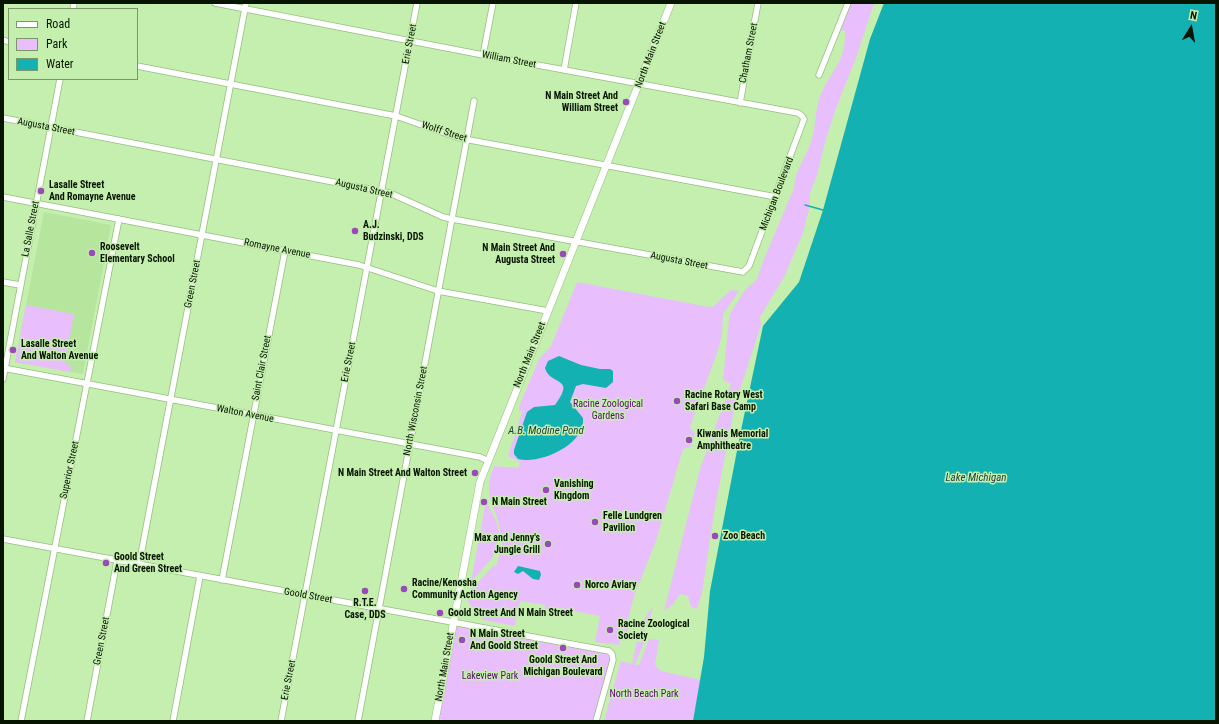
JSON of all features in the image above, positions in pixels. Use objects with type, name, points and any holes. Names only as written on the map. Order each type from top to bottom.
[{"type":"main road","name":"North Main Street","points":[[435,721],[477,493],[488,461],[640,84],[670,3]]},
{"type":"street","name":"William Street","points":[[214,3],[245,6],[483,55],[798,113],[802,116]]},
{"type":"street","name":"Erie Street","points":[[282,721],[417,3]]},
{"type":"street","points":[[483,55],[493,3]]},
{"type":"street","points":[[564,70],[576,3]]},
{"type":"street","name":"Chatham Street","points":[[740,103],[758,3]]},
{"type":"street","points":[[819,75],[848,3]]},
{"type":"street","name":"Green Street","points":[[140,565],[245,6]]},
{"type":"street","name":"Wolff Street","points":[[138,66],[396,116],[467,140],[776,197]]},
{"type":"street","name":"La Salle Street","points":[[3,379],[60,80]]},
{"type":"street","name":"North Wisconsin Street","points":[[358,721],[474,101]]},
{"type":"street","name":"Michigan Boulevard","points":[[746,271],[776,197],[803,121],[802,116]]},
{"type":"street","name":"Augusta Street","points":[[3,118],[382,191],[390,193],[443,217],[452,219],[740,272],[746,271]]},
{"type":"street","name":"Romayne Avenue","points":[[3,197],[367,267],[438,291],[548,311]]},
{"type":"street","name":"Superior Street","points":[[21,721],[119,219]]},
{"type":"street","name":"Saint Clair Street","points":[[222,580],[285,251]]},
{"type":"street","points":[[3,282],[20,286]]},
{"type":"street","name":"Walton Avenue","points":[[4,368],[480,457],[488,461]]},
{"type":"street","name":"Goold Street","points":[[3,539],[606,651],[612,654],[613,660],[596,721]]},
{"type":"street","name":"Green Street","points":[[87,721],[117,561]]},
{"type":"street","points":[[173,721],[200,576]]},
{"type":"shaded area","points":[[44,212],[111,225],[83,374],[15,362]]},
{"type":"green space","points":[[851,3],[874,3],[856,58],[836,108],[825,142],[817,175],[810,193],[809,209],[803,233],[784,277],[760,317],[761,325],[735,405],[715,507],[702,593],[697,609],[691,607],[688,596],[680,594],[673,604],[664,611],[700,469],[731,384],[723,380],[731,312],[745,290],[757,279],[794,188],[799,169],[812,139],[821,94],[841,58],[845,42],[845,31],[840,29]]},
{"type":"green space","name":"Racine Zoological Gardens","points":[[577,282],[709,307],[714,306],[731,290],[739,291],[723,314],[722,334],[718,350],[690,427],[695,434],[691,447],[683,449],[656,541],[634,596],[626,627],[629,628],[624,641],[620,640],[619,645],[595,642],[600,616],[554,607],[552,613],[544,612],[545,605],[520,601],[515,626],[483,620],[468,602],[470,590],[475,585],[478,585],[479,581],[493,566],[496,566],[503,541],[500,539],[498,520],[490,497],[490,478],[494,466],[519,468],[520,462],[508,456],[523,409],[519,412],[519,407],[539,359],[551,346]]},
{"type":"green space","points":[[26,305],[74,314],[65,364],[72,366],[70,372],[15,362]]},
{"type":"green space","points":[[486,501],[497,523],[499,533],[498,543],[493,557],[471,582]]},
{"type":"green space","points":[[653,606],[649,623],[645,624],[644,630],[646,631],[646,634],[639,633],[642,622]]},
{"type":"green space","name":"Lakeview Park","points":[[453,623],[612,654],[596,721],[450,721],[436,718]]},
{"type":"green space","name":"North Beach Park","points":[[642,637],[646,637],[635,665],[639,665],[649,639],[659,640],[655,665],[661,671],[701,680],[693,721],[604,721],[621,661],[632,664],[637,641],[641,642]]},
{"type":"water","name":"Lake Michigan","points":[[884,3],[1216,3],[1216,721],[693,721],[704,657],[710,591],[763,326],[799,282],[823,210],[870,39]]},
{"type":"water","name":"A.B. Modine Pond","points":[[559,356],[581,365],[600,369],[610,369],[613,371],[613,382],[606,388],[583,384],[576,386],[570,402],[583,418],[582,427],[570,444],[549,456],[538,459],[518,459],[514,454],[514,450],[527,412],[534,407],[555,405],[561,396],[563,385],[548,374],[545,368],[548,361]]},
{"type":"water","points":[[518,566],[540,571],[541,575],[539,580],[533,579],[523,571],[518,574],[514,572]]},
{"type":"waterway","points":[[805,205],[823,210]]},
{"type":"place","name":"N Main Street And William Street","points":[[626,102]]},
{"type":"place","name":"Lasalle Street And Romayne Avenue","points":[[41,191]]},
{"type":"place","name":"A.J. Budzinski, DDS","points":[[355,231]]},
{"type":"place","name":"Roosevelt Elementary School","points":[[92,253]]},
{"type":"place","name":"N Main Street And Augusta Street","points":[[563,254]]},
{"type":"place","name":"Lasalle Street And Walton Avenue","points":[[13,350]]},
{"type":"place","name":"Racine Rotary West Safari Base Camp","points":[[677,401]]},
{"type":"place","name":"Kiwanis Memorial Amphitheatre","points":[[689,440]]},
{"type":"place","name":"N Main Street And Walton Street","points":[[475,473]]},
{"type":"place","name":"Vanishing Kingdom","points":[[546,490]]},
{"type":"place","name":"N Main Street","points":[[484,502]]},
{"type":"place","name":"Felle Lundgren Pavilion","points":[[595,522]]},
{"type":"place","name":"Zoo Beach","points":[[715,536]]},
{"type":"place","name":"Max and Jenny's Jungle Grill","points":[[548,544]]},
{"type":"place","name":"Goold Street And Green Street","points":[[106,563]]},
{"type":"place","name":"Norco Aviary","points":[[577,585]]},
{"type":"place","name":"Racine/Kenosha Community Action Agency","points":[[404,589]]},
{"type":"place","name":"R.T.E. Case, DDS","points":[[365,591]]},
{"type":"place","name":"Goold Street And N Main Street","points":[[440,613]]},
{"type":"place","name":"Racine Zoological Society","points":[[610,630]]},
{"type":"place","name":"N Main Street And Goold Street","points":[[462,640]]},
{"type":"place","name":"Goold Street And Michigan Boulevard","points":[[563,648]]}]
